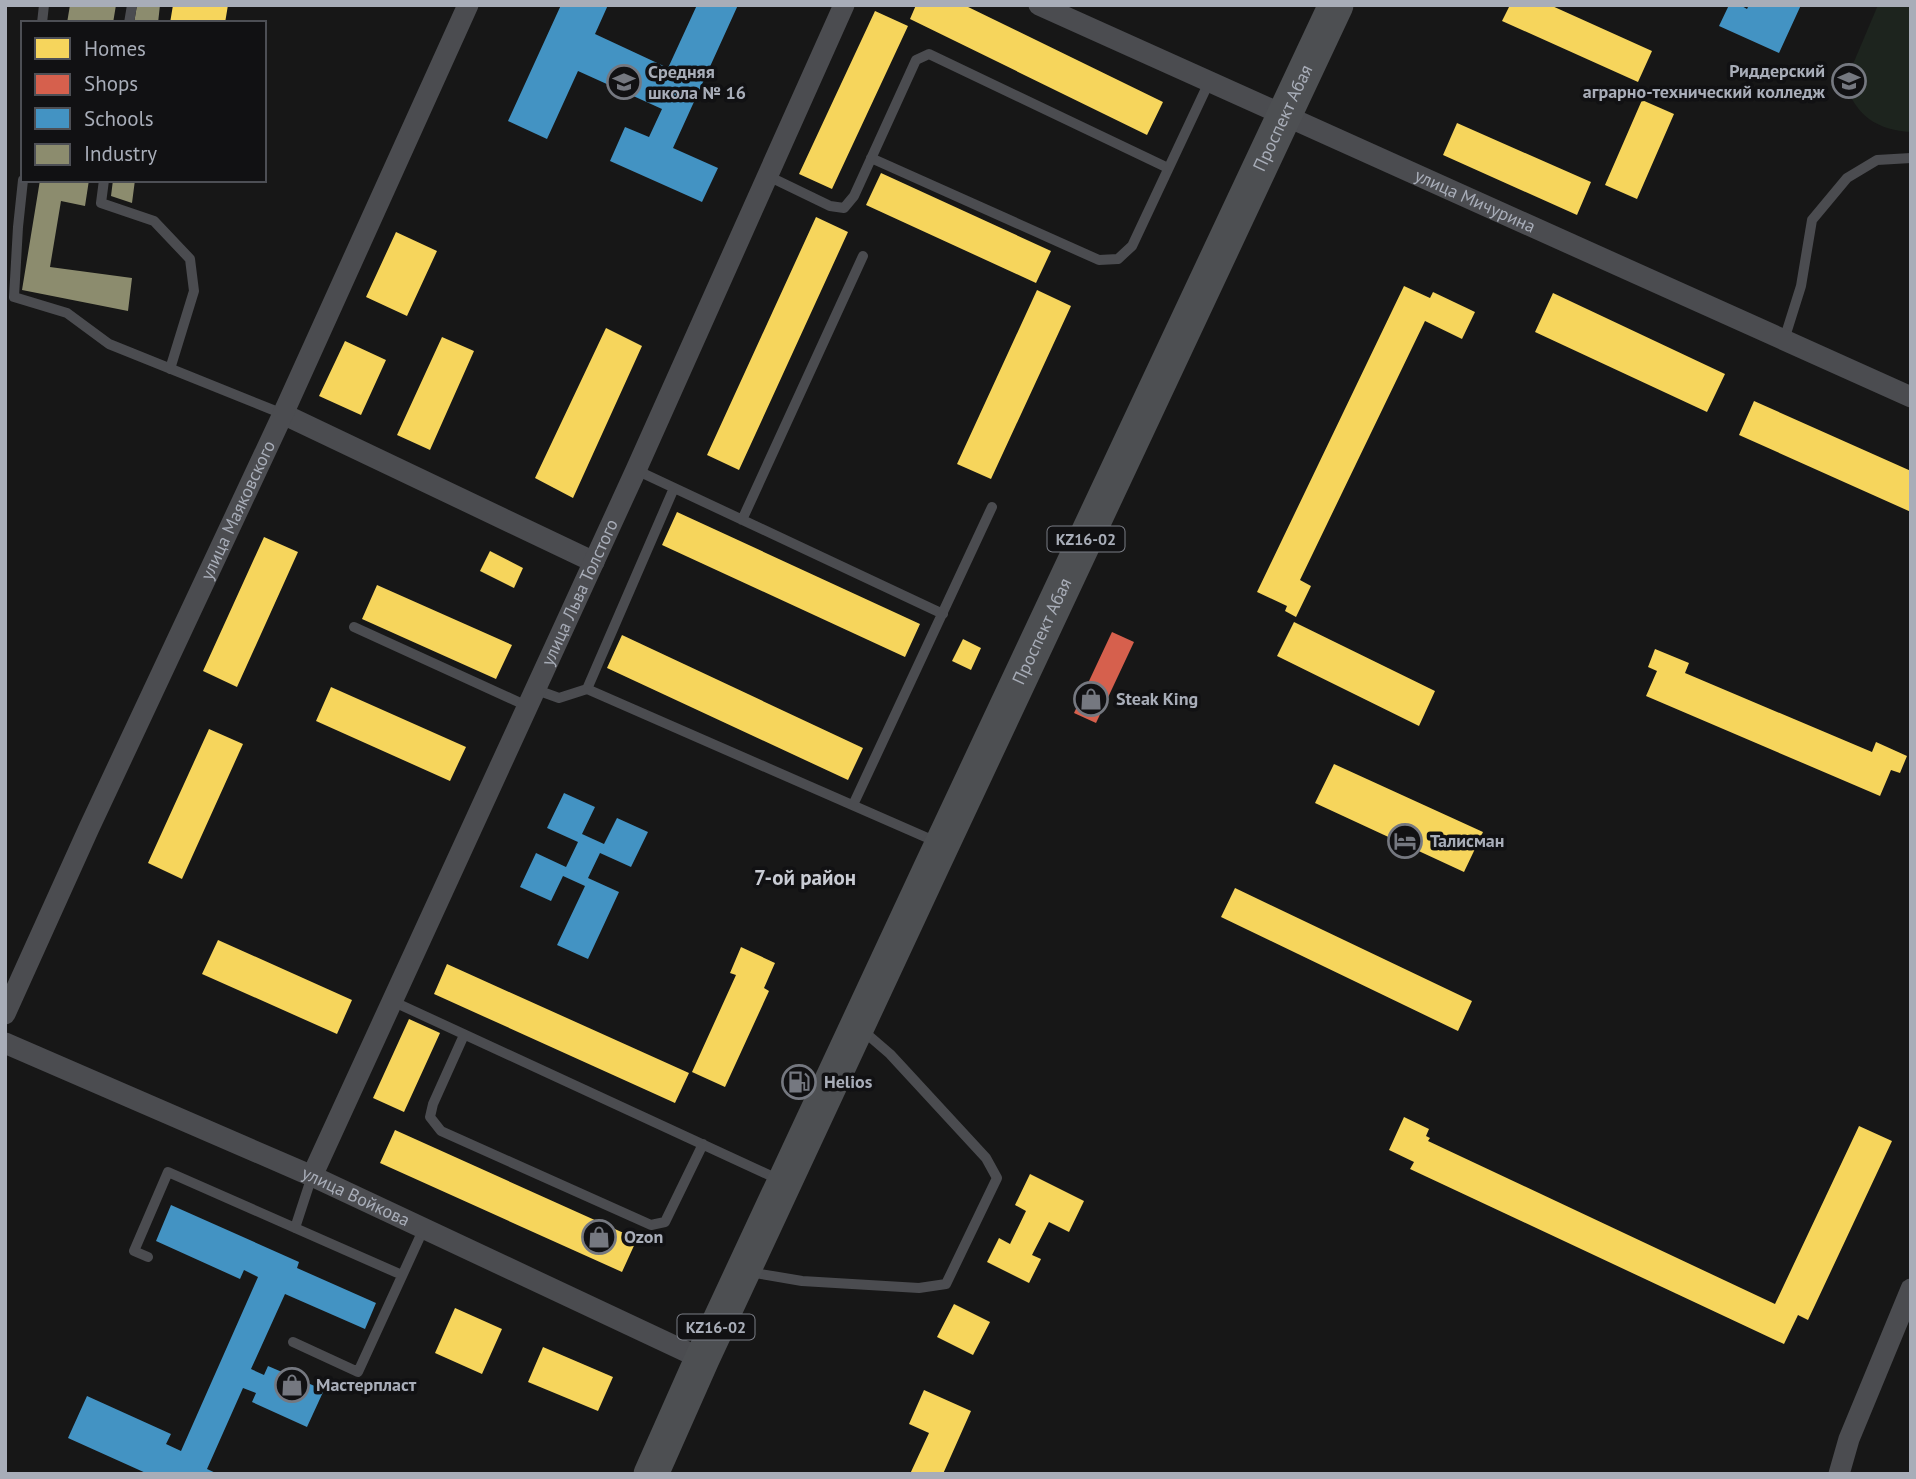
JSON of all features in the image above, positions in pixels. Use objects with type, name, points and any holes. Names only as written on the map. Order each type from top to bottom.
[{"type":"main road","name":"Проспект Абая","points":[[784,1182],[1336,5]]},
{"type":"main road","name":"KZ16-02","points":[[651,1474],[784,1182]]},
{"type":"street","name":"улица Маяковского","points":[[5,1014],[89,828],[284,414],[468,5]]},
{"type":"street","name":"улица Льва Толстого","points":[[312,1177],[636,470],[844,5]]},
{"type":"street","name":"улица Мичурина","points":[[1039,5],[1911,397]]},
{"type":"street","points":[[284,414],[594,562]]},
{"type":"street","name":"улица Войкова","points":[[5,1043],[312,1177],[702,1359]]},
{"type":"street","points":[[1839,1474],[1849,1439],[1911,1289]]},
{"type":"lane","points":[[768,176],[830,206],[844,208],[854,196],[916,60],[929,54],[1168,168]]},
{"type":"lane","points":[[871,158],[1098,260],[1118,259],[1132,246],[1209,82]]},
{"type":"lane","points":[[1784,340],[1801,286],[1812,220],[1847,178],[1877,160],[1911,158]]},
{"type":"lane","points":[[23,182],[14,296],[68,313],[109,344],[284,414]]},
{"type":"lane","points":[[104,182],[101,203],[154,221],[190,260],[194,291],[170,369]]},
{"type":"lane","points":[[742,520],[863,256]]},
{"type":"lane","points":[[636,470],[943,614]]},
{"type":"lane","points":[[587,689],[674,488]]},
{"type":"lane","points":[[853,805],[992,507]]},
{"type":"lane","points":[[354,626],[531,697],[559,698],[587,689],[942,844]]},
{"type":"lane","points":[[393,1001],[784,1182]]},
{"type":"lane","points":[[743,1271],[802,1281],[919,1288],[946,1284],[997,1178],[986,1158],[918,1084],[890,1054],[857,1026]]},
{"type":"lane","points":[[464,1035],[433,1104],[430,1117],[441,1131],[650,1225],[665,1222],[703,1144]]},
{"type":"lane","points":[[148,1257],[134,1251],[168,1172],[402,1275]]},
{"type":"lane","points":[[295,1228],[312,1177]]},
{"type":"lane","points":[[293,1342],[358,1372],[424,1228]]},
{"type":"shaded area","points":[[1878,5],[1911,5],[1911,132],[1888,128],[1869,119],[1855,104],[1845,83]]},
{"type":"building: Homes","points":[[173,5],[228,5],[225,21],[170,21]]},
{"type":"building: Homes","points":[[916,5],[964,5],[1163,102],[1147,135],[910,19]]},
{"type":"building: Homes","points":[[1510,5],[1550,5],[1652,51],[1638,82],[1502,21]]},
{"type":"building: Homes","points":[[875,11],[908,26],[832,189],[799,174]]},
{"type":"building: Homes","points":[[1642,100],[1674,114],[1637,199],[1605,185]]},
{"type":"building: Homes","points":[[1457,123],[1591,182],[1577,215],[1443,155]]},
{"type":"building: Homes","points":[[881,173],[1051,251],[1036,283],[866,205]]},
{"type":"building: Homes","points":[[816,217],[848,232],[739,470],[707,455]]},
{"type":"building: Homes","points":[[396,232],[437,251],[407,316],[366,297]]},
{"type":"building: Homes","points":[[1404,286],[1430,298],[1433,292],[1475,312],[1462,339],[1425,321],[1300,580],[1311,586],[1296,617],[1285,611],[1287,606],[1257,592]]},
{"type":"building: Homes","points":[[1037,290],[1071,306],[991,479],[957,464]]},
{"type":"building: Homes","points":[[1553,293],[1725,374],[1707,412],[1535,332]]},
{"type":"building: Homes","points":[[606,328],[642,346],[573,498],[535,478]]},
{"type":"building: Homes","points":[[442,337],[474,351],[430,450],[397,435]]},
{"type":"building: Homes","points":[[345,341],[386,360],[361,415],[319,396]]},
{"type":"building: Homes","points":[[1754,401],[1911,471],[1911,512],[1739,435]]},
{"type":"building: Homes","points":[[677,512],[920,624],[905,657],[662,545]]},
{"type":"building: Homes","points":[[264,537],[298,552],[237,687],[203,671]]},
{"type":"building: Homes","points":[[490,551],[523,568],[514,588],[480,571]]},
{"type":"building: Homes","points":[[377,585],[512,645],[496,679],[362,619]]},
{"type":"building: Homes","points":[[1294,622],[1435,691],[1419,726],[1277,656]]},
{"type":"building: Homes","points":[[622,635],[863,748],[848,780],[607,668]]},
{"type":"building: Homes","points":[[963,639],[981,648],[971,670],[952,661]]},
{"type":"building: Homes","points":[[1655,649],[1689,663],[1685,673],[1872,752],[1876,742],[1907,756],[1900,773],[1891,770],[1880,796],[1646,696],[1657,671],[1648,667]]},
{"type":"building: Homes","points":[[331,687],[466,747],[450,781],[316,721]]},
{"type":"building: Homes","points":[[209,729],[243,744],[182,879],[148,863]]},
{"type":"building: Homes","points":[[1334,764],[1483,832],[1464,872],[1315,803]]},
{"type":"building: Homes","points":[[1235,888],[1472,1001],[1458,1031],[1221,917]]},
{"type":"building: Homes","points":[[218,940],[352,1000],[337,1034],[202,974]]},
{"type":"building: Homes","points":[[741,947],[775,963],[764,988],[769,991],[725,1087],[692,1072],[736,975],[730,973]]},
{"type":"building: Homes","points":[[447,964],[689,1073],[675,1103],[434,994]]},
{"type":"building: Homes","points":[[409,1019],[440,1033],[404,1112],[373,1098]]},
{"type":"building: Homes","points":[[1404,1117],[1429,1129],[1426,1136],[1430,1138],[1428,1141],[1775,1304],[1859,1126],[1892,1141],[1808,1320],[1798,1315],[1784,1344],[1410,1169],[1414,1162],[1389,1150]]},
{"type":"building: Homes","points":[[395,1130],[637,1239],[622,1272],[380,1163]]},
{"type":"building: Homes","points":[[1030,1174],[1084,1201],[1069,1232],[1049,1222],[1032,1255],[1041,1259],[1029,1283],[987,1262],[999,1238],[1010,1244],[1026,1211],[1015,1205]]},
{"type":"building: Homes","points":[[954,1304],[990,1322],[973,1355],[937,1337]]},
{"type":"building: Homes","points":[[455,1308],[502,1329],[482,1374],[435,1353]]},
{"type":"building: Homes","points":[[543,1347],[613,1377],[598,1411],[528,1382]]},
{"type":"building: Homes","points":[[924,1390],[971,1411],[943,1474],[910,1474],[929,1433],[909,1424]]},
{"type":"building: Shops","points":[[1112,632],[1134,642],[1096,723],[1074,713]]},
{"type":"building: Schools","points":[[561,5],[608,5],[595,34],[668,68],[697,5],[738,5],[673,148],[718,168],[702,202],[610,161],[625,127],[649,137],[662,109],[578,71],[547,139],[508,121]]},
{"type":"building: Schools","points":[[1729,5],[1740,5],[1747,9],[1749,5],[1801,5],[1779,53],[1719,26]]},
{"type":"building: Schools","points":[[564,793],[595,807],[582,834],[604,844],[617,818],[648,832],[631,867],[600,853],[588,878],[619,892],[588,959],[557,945],[585,886],[563,876],[551,901],[520,887],[536,853],[566,867],[578,842],[547,828]]},
{"type":"building: Schools","points":[[171,1205],[299,1262],[297,1268],[376,1303],[365,1329],[285,1294],[251,1369],[264,1375],[268,1366],[324,1390],[307,1427],[252,1402],[256,1393],[243,1388],[207,1469],[218,1474],[148,1474],[68,1438],[87,1396],[171,1434],[166,1444],[181,1451],[258,1277],[244,1270],[240,1279],[156,1241]]},
{"type":"building: Industry","points":[[70,5],[116,5],[113,21],[67,21]]},
{"type":"building: Industry","points":[[137,5],[160,5],[158,21],[134,21]]},
{"type":"building: Industry","points":[[40,182],[89,182],[85,206],[61,201],[50,267],[132,278],[128,311],[22,290]]},
{"type":"building: Industry","points":[[113,182],[135,182],[132,203],[111,196]]},
{"type":"place","name":"Риддерский аграрно-технический колледж","points":[[1849,81]]},
{"type":"place","name":"Средняя школа № 16","points":[[624,82]]},
{"type":"place","name":"Steak King","points":[[1091,699]]},
{"type":"place","name":"Талисман","points":[[1405,841]]},
{"type":"place","name":"Helios","points":[[799,1082]]},
{"type":"place","name":"Ozon","points":[[599,1237]]},
{"type":"place","name":"Мастерпласт","points":[[292,1385]]},
{"type":"district","name":"7-ой район","points":[[805,878]]}]
